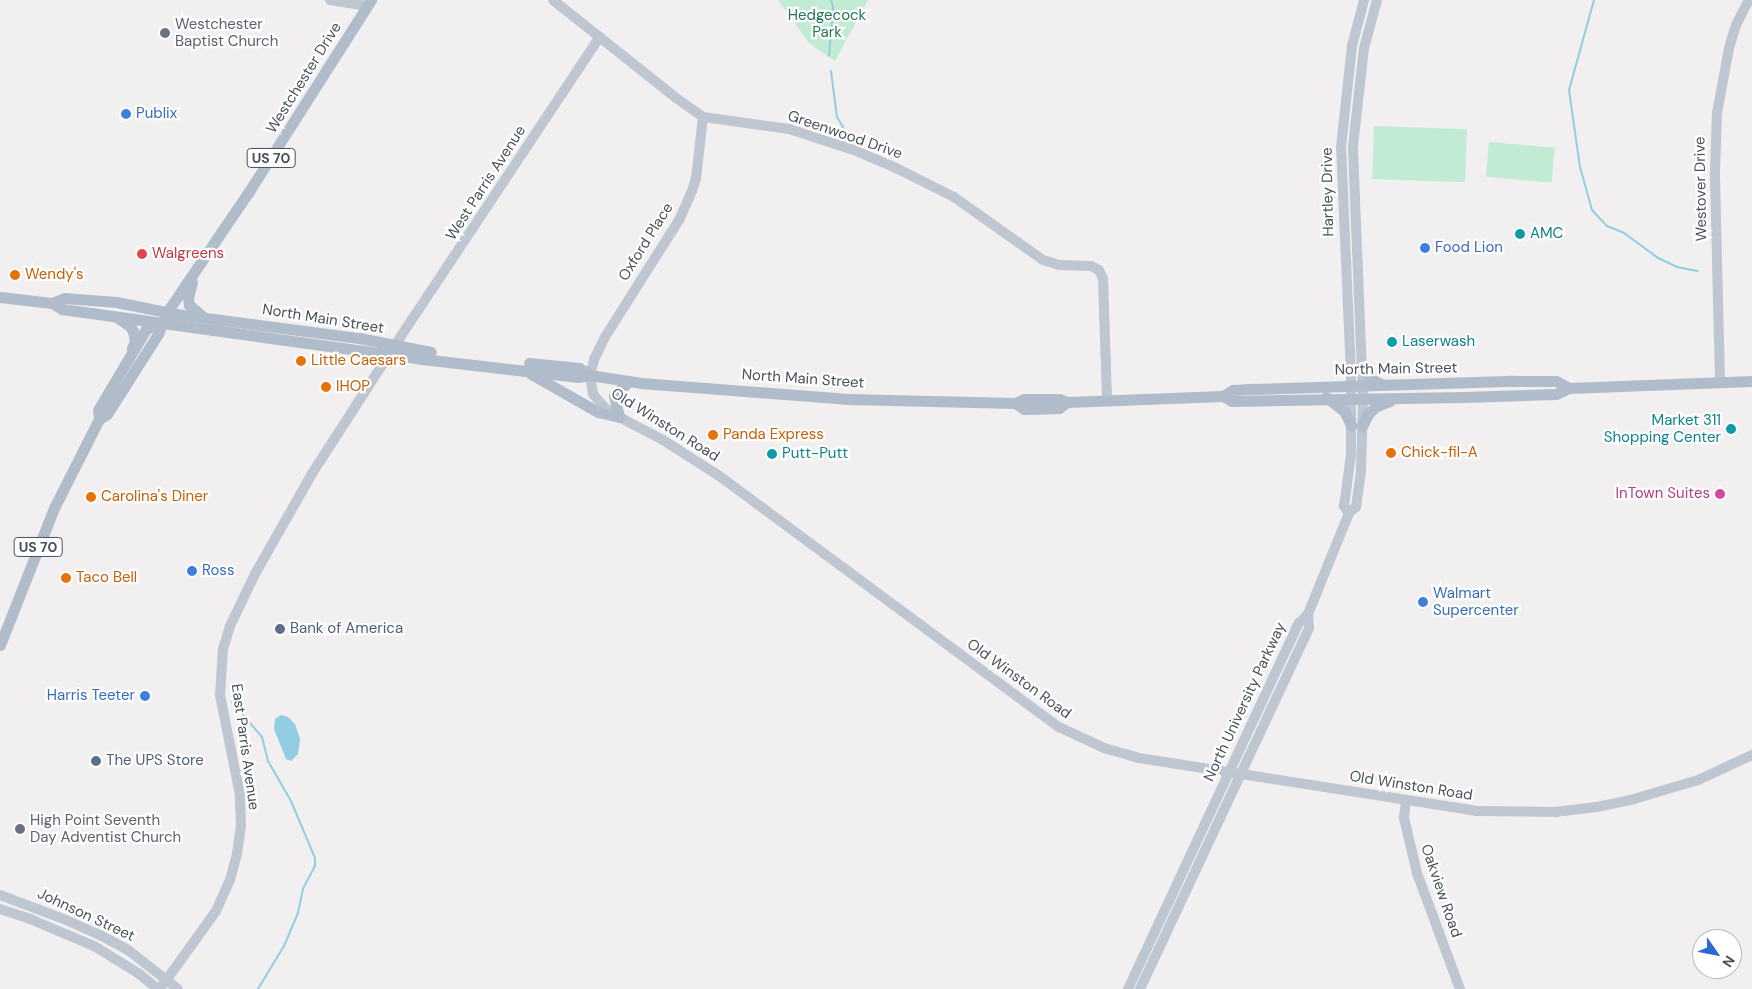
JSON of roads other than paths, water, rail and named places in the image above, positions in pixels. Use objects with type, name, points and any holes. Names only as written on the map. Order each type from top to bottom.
[{"type":"main road","name":"Westchester Drive","points":[[164,317],[248,193],[369,3]]},
{"type":"main road","points":[[203,257],[192,280],[188,298],[191,309],[206,318]]},
{"type":"main road","name":"North Main Street","points":[[0,297],[52,303],[62,309],[117,316],[206,318],[266,324],[393,349],[422,359],[578,377],[590,375],[629,381],[848,399],[1019,406],[1224,396],[1233,390],[1351,385],[1556,381],[1569,388]]},
{"type":"main road","name":"North Main Street","points":[[52,303],[65,298],[134,305],[202,330],[579,368],[590,375]]},
{"type":"main road","points":[[117,316],[130,326],[136,342],[125,358],[126,363]]},
{"type":"main road","name":"US 70","points":[[0,644],[54,508],[99,419],[98,410],[146,329],[164,317]]},
{"type":"main road","name":"US 70","points":[[99,419],[108,414],[158,334],[164,317]]},
{"type":"main road","points":[[523,370],[598,412],[618,417],[614,396],[629,381]]},
{"type":"main road","points":[[1363,370],[1371,379],[1382,384]]},
{"type":"main road","name":"North Main Street","points":[[1224,396],[1232,401],[1556,394],[1569,388],[1752,381]]},
{"type":"main road","points":[[1248,400],[1255,389]]},
{"type":"main road","name":"North Main Street","points":[[1019,406],[1031,398],[1061,403]]},
{"type":"main road","points":[[1326,398],[1344,411],[1357,426],[1375,407],[1399,398]]},
{"type":"street","points":[[330,0],[369,3]]},
{"type":"street","name":"Greenwood Drive","points":[[553,0],[703,117],[789,129],[887,164],[930,183],[970,206],[1039,258],[1059,264],[1094,267],[1099,270],[1103,279],[1107,401]]},
{"type":"street","name":"Hartley Drive","points":[[1351,398],[1341,147],[1352,46],[1364,0]]},
{"type":"street","name":"Hartley Drive","points":[[1363,385],[1353,146],[1364,48],[1377,0]]},
{"type":"street","name":"Westover Drive","points":[[1720,382],[1714,142],[1722,77],[1729,48],[1736,25],[1749,0]]},
{"type":"street","name":"West Parris Avenue","points":[[393,349],[600,37]]},
{"type":"street","name":"Oxford Place","points":[[590,375],[594,360],[605,337],[679,220],[688,202],[696,178],[703,117]]},
{"type":"street","name":"East Parris Avenue","points":[[159,989],[216,911],[230,880],[239,842],[240,795],[220,695],[223,649],[230,626],[255,574],[313,472],[393,349]]},
{"type":"street","name":"Old Winston Road","points":[[590,375],[590,384],[598,402],[618,417],[663,440],[718,475],[1059,727],[1104,748],[1139,758],[1228,773],[1476,811],[1503,812],[1555,812],[1597,807],[1671,789],[1698,780],[1752,755]]},
{"type":"street","points":[[1308,614],[1349,513],[1344,506],[1363,398],[1363,385]]},
{"type":"street","points":[[1351,398],[1357,426]]},
{"type":"street","name":"North University Parkway","points":[[1128,989],[1299,623],[1308,614]]},
{"type":"street","name":"North University Parkway","points":[[1140,989],[1308,628],[1308,614]]},
{"type":"street","name":"Oakview Road","points":[[1406,800],[1404,818],[1417,873],[1460,989]]},
{"type":"street","name":"Johnson Street","points":[[0,895],[57,916],[100,935],[128,950],[168,979],[178,989]]},
{"type":"street","name":"Johnson Street","points":[[0,909],[38,922],[94,946],[138,973],[159,989]]},
{"type":"water","points":[[281,715],[288,717],[295,724],[300,739],[298,754],[291,761],[286,759],[274,729],[275,719]]},
{"type":"waterway","points":[[829,56],[833,7],[831,0]]},
{"type":"waterway","points":[[1594,0],[1569,90],[1580,167],[1592,210],[1607,226],[1624,233],[1658,258],[1677,267],[1698,271]]},
{"type":"waterway","points":[[831,71],[837,117],[843,127],[840,138]]},
{"type":"waterway","points":[[232,702],[262,737],[268,761],[291,801],[315,858],[315,866],[303,889],[298,913],[284,946],[258,989]]},
{"type":"place","name":"Westchester Baptist Church","points":[[165,33]]},
{"type":"place","name":"Publix","points":[[126,114]]},
{"type":"place","name":"AMC","points":[[1520,234]]},
{"type":"place","name":"Food Lion","points":[[1425,248]]},
{"type":"place","name":"Walgreens","points":[[142,254]]},
{"type":"place","name":"Wendy's","points":[[15,275]]},
{"type":"place","name":"Laserwash","points":[[1392,342]]},
{"type":"place","name":"Little Caesars","points":[[301,361]]},
{"type":"place","name":"IHOP","points":[[326,387]]},
{"type":"place","name":"Market 311 Shopping Center","points":[[1731,429]]},
{"type":"place","name":"Panda Express","points":[[713,435]]},
{"type":"place","name":"Chick-fil-A","points":[[1391,453]]},
{"type":"place","name":"Putt-Putt","points":[[772,454]]},
{"type":"place","name":"InTown Suites","points":[[1720,494]]},
{"type":"place","name":"Carolina's Diner","points":[[91,497]]},
{"type":"place","name":"Ross","points":[[192,571]]},
{"type":"place","name":"Taco Bell","points":[[66,578]]},
{"type":"place","name":"Walmart Supercenter","points":[[1423,602]]},
{"type":"place","name":"Bank of America","points":[[280,629]]},
{"type":"place","name":"Harris Teeter","points":[[145,696]]},
{"type":"place","name":"The UPS Store","points":[[96,761]]},
{"type":"place","name":"High Point Seventh Day Adventist Church","points":[[20,829]]},
{"type":"park label","name":"Hedgecock Park","points":[[827,24]]}]
